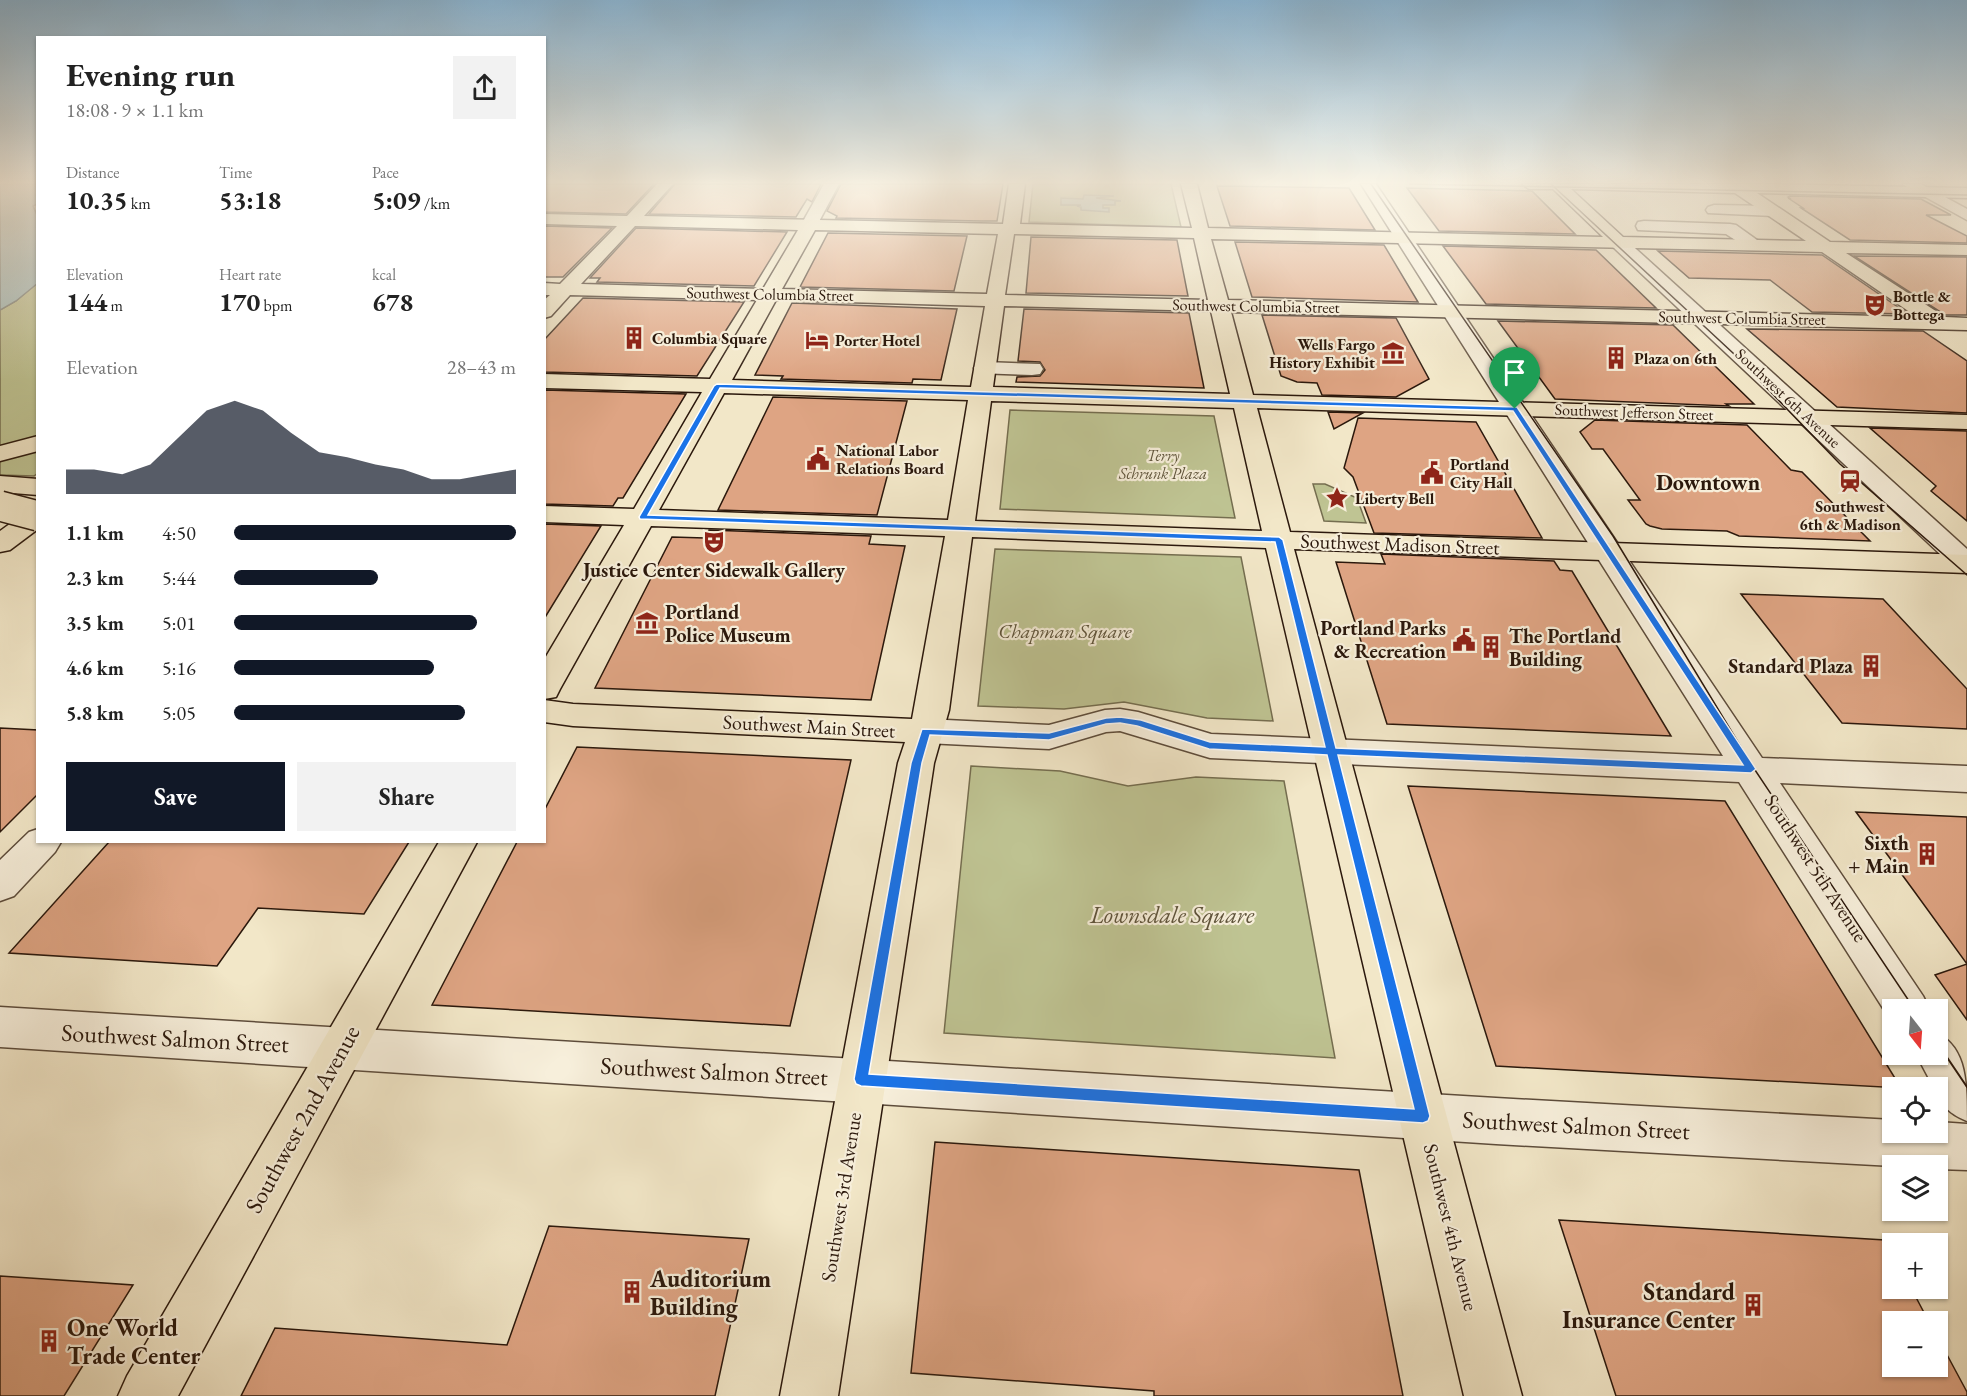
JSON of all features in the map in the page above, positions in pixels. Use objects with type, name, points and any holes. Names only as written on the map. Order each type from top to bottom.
[{"type":"main road","points":[[546,310],[604,249]]},
{"type":"main road","points":[[546,686],[795,249]]},
{"type":"main road","name":"Southwest 3rd Avenue","points":[[809,1396],[916,763],[932,710],[1003,249]]},
{"type":"main road","name":"Southwest 4th Avenue","points":[[1205,249],[1493,1396]]},
{"type":"main road","points":[[1829,249],[1967,341]]},
{"type":"main road","points":[[1927,249],[1967,250]]},
{"type":"main road","name":"Southwest Columbia Street","points":[[546,289],[1967,324]]},
{"type":"main road","name":"Southwest Jefferson Street","points":[[546,381],[1967,422]]},
{"type":"main road","points":[[0,454],[36,444]]},
{"type":"main road","points":[[0,484],[36,487]]},
{"type":"main road","points":[[0,494],[36,493]]},
{"type":"main road","points":[[0,519],[36,494]]},
{"type":"main road","points":[[0,506],[36,515]]},
{"type":"main road","name":"Southwest Madison Street","points":[[546,514],[1967,564]]},
{"type":"main road","points":[[0,544],[36,517]]},
{"type":"main road","name":"Southwest Main Street","points":[[546,711],[573,715],[926,731]]},
{"type":"main road","name":"Southwest 2nd Avenue","points":[[147,1396],[316,1097],[340,1048],[457,843]]},
{"type":"street","name":"Southwest 5th Avenue","points":[[1410,249],[1901,999]]},
{"type":"street","name":"Southwest 6th Avenue","points":[[1626,249],[1967,564]]},
{"type":"street","points":[[985,368],[1032,369]]},
{"type":"street","name":"Southwest Main Street","points":[[926,731],[1049,737],[1106,721],[1120,720],[1138,723],[1209,746],[1967,779]]},
{"type":"street","points":[[0,885],[41,843]]},
{"type":"street","name":"Southwest Salmon Street","points":[[0,1027],[861,1079],[1423,1116],[1967,1147]]},
{"type":"street","points":[[1945,1065],[1967,1099]]},
{"type":"green space","points":[[36,284],[36,474],[34,476],[0,475],[0,310],[16,301]]},
{"type":"green space","name":"Terry Schrunk Plaza","points":[[1010,410],[1214,416],[1235,518],[1000,509]]},
{"type":"green space","points":[[1313,484],[1325,484],[1357,498],[1366,523],[1324,521]]},
{"type":"green space","name":"Chapman Square","points":[[995,549],[1241,557],[1273,721],[1207,718],[1124,702],[1064,709],[978,706]]},
{"type":"green space","name":"Lownsdale Square","points":[[971,766],[1060,771],[1128,786],[1196,777],[1284,781],[1335,1058],[944,1033]]},
{"type":"water","points":[[0,249],[36,249],[36,285],[16,301],[0,310]]},
{"type":"building","points":[[546,249],[591,249],[563,277],[546,277]]},
{"type":"building","points":[[617,249],[777,249],[754,286],[597,282],[600,278],[590,278]]},
{"type":"building","points":[[820,249],[964,249],[954,291],[800,287]]},
{"type":"building","points":[[1030,249],[1179,249],[1188,296],[1026,293]]},
{"type":"building","points":[[1237,249],[1386,249],[1418,302],[1252,297]]},
{"type":"building","points":[[1445,249],[1596,250],[1656,308],[1486,304]]},
{"type":"building","points":[[1658,251],[1822,255],[1908,314],[1812,312],[1770,280],[1689,278]]},
{"type":"building","points":[[1854,256],[1967,257],[1967,315],[1945,315]]},
{"type":"building","name":"Columbia Square","points":[[583,298],[744,302],[697,376],[546,372],[546,338]]},
{"type":"building","points":[[792,303],[957,309],[941,380],[913,379],[912,383],[781,379],[783,376],[755,375]]},
{"type":"building","points":[[1024,309],[1189,313],[1204,388],[1016,382],[1017,377],[1040,376],[1045,370],[1040,362],[1018,361]]},
{"type":"building","points":[[1262,315],[1396,318],[1429,379],[1396,397],[1322,395],[1317,383],[1297,382],[1281,376]]},
{"type":"building","name":"Plaza on 6th","points":[[1498,321],[1673,325],[1754,404],[1726,404],[1729,406],[1555,399]]},
{"type":"building","points":[[1747,329],[1923,331],[1967,361],[1967,413],[1837,407]]},
{"type":"building","points":[[546,390],[686,394],[623,498],[618,498],[613,506],[546,504]]},
{"type":"building","points":[[773,397],[907,401],[877,515],[718,510]]},
{"type":"building","points":[[1328,412],[1363,413],[1334,429]]},
{"type":"building","name":"Portland City Hall","points":[[1358,418],[1476,422],[1542,538],[1374,533],[1353,477],[1344,468]]},
{"type":"building","points":[[1595,420],[1747,425],[1791,470],[1802,472],[1870,541],[1739,536],[1727,531],[1662,529],[1650,526],[1628,500],[1640,500],[1603,449],[1592,449],[1580,432]]},
{"type":"building","points":[[1870,428],[1967,431],[1967,521],[1931,491],[1936,486]]},
{"type":"building","points":[[546,524],[601,526],[546,616]]},
{"type":"building","points":[[709,530],[871,536],[869,544],[905,546],[871,700],[595,688],[672,537],[705,538]]},
{"type":"building","name":"The Portland Building","points":[[1381,554],[1554,561],[1560,570],[1572,571],[1671,736],[1387,724],[1336,562],[1385,564]]},
{"type":"building","name":"Standard Plaza","points":[[1741,594],[1883,599],[1967,689],[1967,729],[1842,723]]},
{"type":"building","points":[[0,728],[36,730],[36,796],[0,832]]},
{"type":"building","points":[[577,747],[851,760],[790,1026],[432,1005],[516,843],[546,843],[546,807]]},
{"type":"building","points":[[1408,786],[1725,801],[1882,1057],[1882,1065],[1887,1065],[1894,1077],[1882,1077],[1882,1087],[1496,1066]]},
{"type":"building","name":"Sixth + Main","points":[[1856,812],[1967,817],[1967,964],[1914,891]]},
{"type":"building","points":[[108,843],[408,843],[364,914],[258,908],[217,966],[9,953]]},
{"type":"building","points":[[1967,964],[1967,1020],[1935,975]]},
{"type":"building","points":[[935,1142],[1359,1170],[1403,1396],[1154,1396],[1154,1391],[911,1373]]},
{"type":"building","name":"Standard Insurance Center","points":[[1559,1220],[1882,1240],[1882,1299],[1917,1299],[1923,1311],[1882,1311],[1882,1377],[1948,1377],[1948,1357],[1967,1392],[1967,1396],[1616,1396]]},
{"type":"building","points":[[549,1226],[749,1239],[715,1396],[241,1396],[275,1328],[507,1345]]},
{"type":"building","name":"One World Trade Center","points":[[0,1276],[133,1285],[64,1396],[0,1396]]},
{"type":"tram line","points":[[1416,249],[1613,536],[1755,770],[1908,999]]},
{"type":"tram line","points":[[1621,249],[1733,353],[1840,464],[1967,575]]},
{"type":"tram line","points":[[1948,1059],[1967,1087]]},
{"type":"place","name":"Bottle & Bottega","points":[[1875,305]]},
{"type":"place","name":"Columbia Square","points":[[634,338]]},
{"type":"place","name":"Porter Hotel","points":[[817,340]]},
{"type":"place","name":"Wells Fargo History Exhibit","points":[[1393,353]]},
{"type":"place","name":"Plaza on 6th","points":[[1616,358]]},
{"type":"place","name":"National Labor Relations Board","points":[[818,459]]},
{"type":"place","name":"Portland City Hall","points":[[1432,473]]},
{"type":"place","name":"Southwest 6th & Madison","points":[[1850,481]]},
{"type":"place","name":"Liberty Bell","points":[[1337,498]]},
{"type":"place","name":"Justice Center Sidewalk Gallery","points":[[714,542]]},
{"type":"place","name":"Portland Police Museum","points":[[647,623]]},
{"type":"place","name":"Portland Parks & Recreation","points":[[1464,640]]},
{"type":"place","name":"The Portland Building","points":[[1491,647]]},
{"type":"place","name":"Standard Plaza","points":[[1871,666]]},
{"type":"place","name":"Sixth + Main","points":[[1927,854]]},
{"type":"place","name":"Auditorium Building","points":[[632,1292]]},
{"type":"place","name":"Standard Insurance Center","points":[[1753,1305]]},
{"type":"place","name":"One World Trade Center","points":[[49,1341]]},
{"type":"district","name":"Downtown","points":[[1708,482]]},
{"type":"route","points":[[1515,409],[717,386],[643,517],[1279,540],[1282,556],[1332,751],[1423,1116],[861,1079],[916,763],[926,731],[1049,737],[1106,721],[1120,720],[1138,723],[1209,746],[1332,751],[1631,765],[1751,769],[1515,409]]}]
